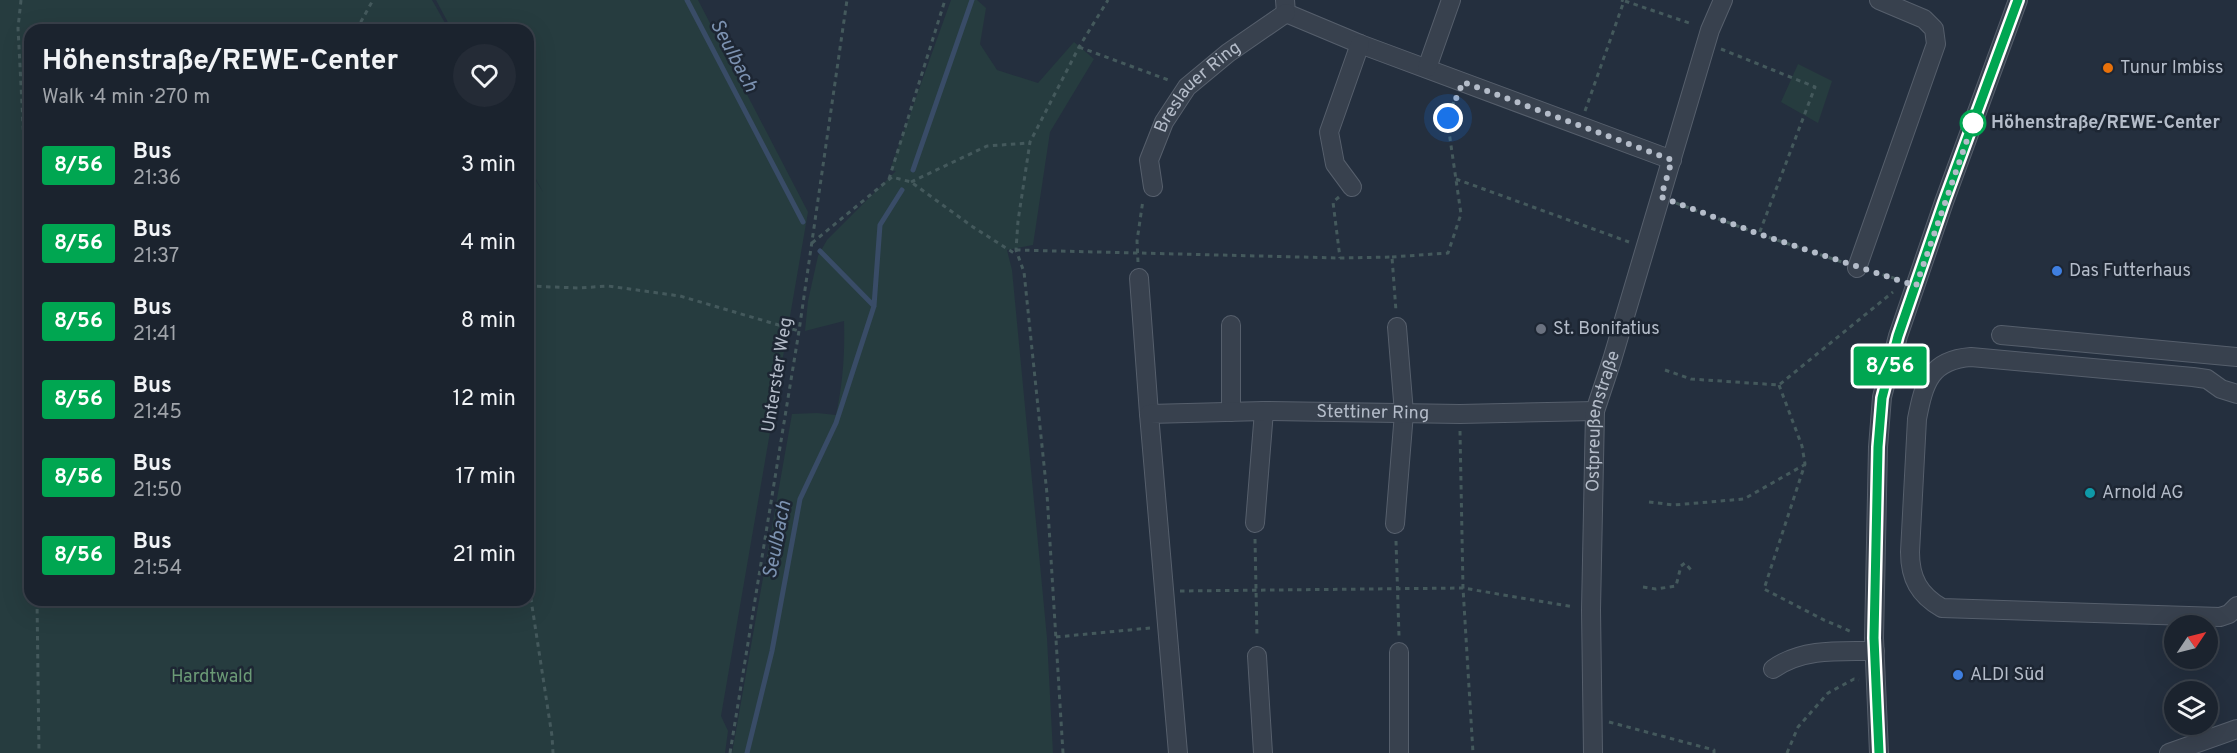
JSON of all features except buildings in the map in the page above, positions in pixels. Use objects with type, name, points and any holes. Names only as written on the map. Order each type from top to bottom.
[{"type":"street","points":[[1427,68],[1451,0]]},
{"type":"street","name":"Ostpreußenstraße","points":[[1593,753],[1591,610],[1595,411],[1708,37],[1723,0]]},
{"type":"street","points":[[1857,267],[1936,44],[1934,29],[1924,19],[1879,0]]},
{"type":"street","points":[[1879,753],[1875,644],[1878,447],[1882,398],[1911,284],[2018,0]]},
{"type":"street","name":"Breslauer Ring","points":[[1153,187],[1149,160],[1164,122],[1187,87],[1285,6],[1360,44],[1672,160]]},
{"type":"street","points":[[1352,187],[1335,164],[1329,132],[1360,44]]},
{"type":"street","points":[[1139,278],[1178,753]]},
{"type":"street","points":[[1230,412],[1231,325]]},
{"type":"street","points":[[1395,524],[1404,413],[1397,327]]},
{"type":"street","points":[[2001,335],[2237,357]]},
{"type":"street","points":[[2237,394],[2221,389],[2207,379],[2193,376],[1971,357],[1955,358],[1943,362],[1928,383],[1921,398],[1917,419],[1910,552],[1910,567],[1920,592],[1930,602],[1942,608],[2220,617],[2229,614],[2237,606]]},
{"type":"street","points":[[1255,522],[1264,411]]},
{"type":"street","name":"Stettiner Ring","points":[[1149,414],[1264,411],[1460,414],[1595,411]]},
{"type":"street","points":[[1773,669],[1784,661],[1802,655],[1875,644]]},
{"type":"street","points":[[1399,652],[1399,753]]},
{"type":"street","points":[[1257,656],[1263,753]]},
{"type":"street","points":[[2169,753],[2237,729]]},
{"type":"path","points":[[21,0],[18,28],[24,142]]},
{"type":"path","points":[[360,24],[373,0]]},
{"type":"path","name":"Unterster Weg","points":[[730,753],[799,330],[847,0]]},
{"type":"path","points":[[888,181],[945,0]]},
{"type":"path","points":[[1063,753],[1047,494],[1023,272],[1016,250],[1030,142],[1079,46],[1108,0]]},
{"type":"path","points":[[1579,126],[1623,0],[1815,87],[1759,234]]},
{"type":"path","points":[[1079,46],[1187,87]]},
{"type":"path","points":[[1016,250],[1340,258],[1448,253],[1461,214],[1448,118],[1463,82]]},
{"type":"path","points":[[910,182],[987,146],[1030,142]]},
{"type":"path","points":[[811,244],[892,177],[910,182],[1017,255]]},
{"type":"path","points":[[1456,179],[1645,248]]},
{"type":"path","points":[[1139,278],[1137,241],[1142,201],[1153,187]]},
{"type":"path","points":[[1340,258],[1334,202],[1352,187]]},
{"type":"path","points":[[1661,197],[1759,234],[1911,284]]},
{"type":"path","points":[[1392,257],[1397,327]]},
{"type":"path","points":[[1665,370],[1691,379],[1779,385],[1911,284]]},
{"type":"path","points":[[534,286],[578,288],[608,286],[680,296],[799,330]]},
{"type":"path","points":[[1779,385],[1802,446],[1805,464],[1764,589],[1824,620],[1865,636],[1875,644]]},
{"type":"path","points":[[1460,414],[1463,588],[1473,753]]},
{"type":"path","points":[[1649,502],[1674,505],[1744,499],[1805,464]]},
{"type":"path","points":[[1255,522],[1257,656]]},
{"type":"path","points":[[1395,524],[1399,652]]},
{"type":"path","points":[[1643,587],[1656,589],[1676,586],[1681,566],[1685,563],[1692,571]]},
{"type":"path","points":[[1163,591],[1463,588],[1591,610]]},
{"type":"path","points":[[37,606],[39,753]]},
{"type":"path","points":[[532,606],[553,753]]},
{"type":"path","points":[[1056,637],[1167,626]]},
{"type":"path","points":[[1787,753],[1797,727],[1828,693],[1854,679],[1865,681]]},
{"type":"path","points":[[1593,717],[1714,750],[1714,753]]},
{"type":"green space","name":"Hardtwald","points":[[0,0],[432,0],[446,24],[24,24],[24,606],[534,606],[534,178],[543,192],[534,176],[534,24],[449,24],[436,0],[698,0],[808,212],[721,716],[728,731],[725,753],[0,753]]},
{"type":"green space","points":[[951,0],[977,0],[986,8],[980,44],[997,70],[1038,83],[1074,42],[1094,59],[1050,132],[1033,245],[1007,250],[1012,270],[1047,638],[1053,753],[732,753],[792,414],[836,415],[843,368],[844,321],[805,331],[808,301],[818,256],[827,240],[896,171],[890,170]]},
{"type":"green space","points":[[1798,64],[1832,81],[1818,123],[1781,102]]},
{"type":"waterway","name":"Seulbach","points":[[687,0],[803,222]]},
{"type":"waterway","name":"Seulbach","points":[[913,170],[972,0]]},
{"type":"waterway","name":"Seulbach","points":[[747,753],[772,651],[800,499],[836,423],[874,306],[880,225],[902,190]]},
{"type":"waterway","name":"Seulbach","points":[[820,251],[874,306]]},
{"type":"bus line","name":"8/56","points":[[1879,753],[1874,638],[1878,447],[1882,398],[1898,336],[2018,0]]},
{"type":"place","name":"Tunur Imbiss","points":[[2108,68]]},
{"type":"place","name":"Höhenstraße/REWE-Center","points":[[1973,123]]},
{"type":"place","name":"Das Futterhaus","points":[[2057,271]]},
{"type":"place","name":"St. Bonifatius","points":[[1541,329]]},
{"type":"place","name":"Arnold AG","points":[[2090,493]]},
{"type":"place","name":"ALDI Süd","points":[[1958,675]]},
{"type":"route","points":[[1448,118],[1463,82],[1672,160],[1661,197],[1759,234],[1916,286],[1973,123]]}]
